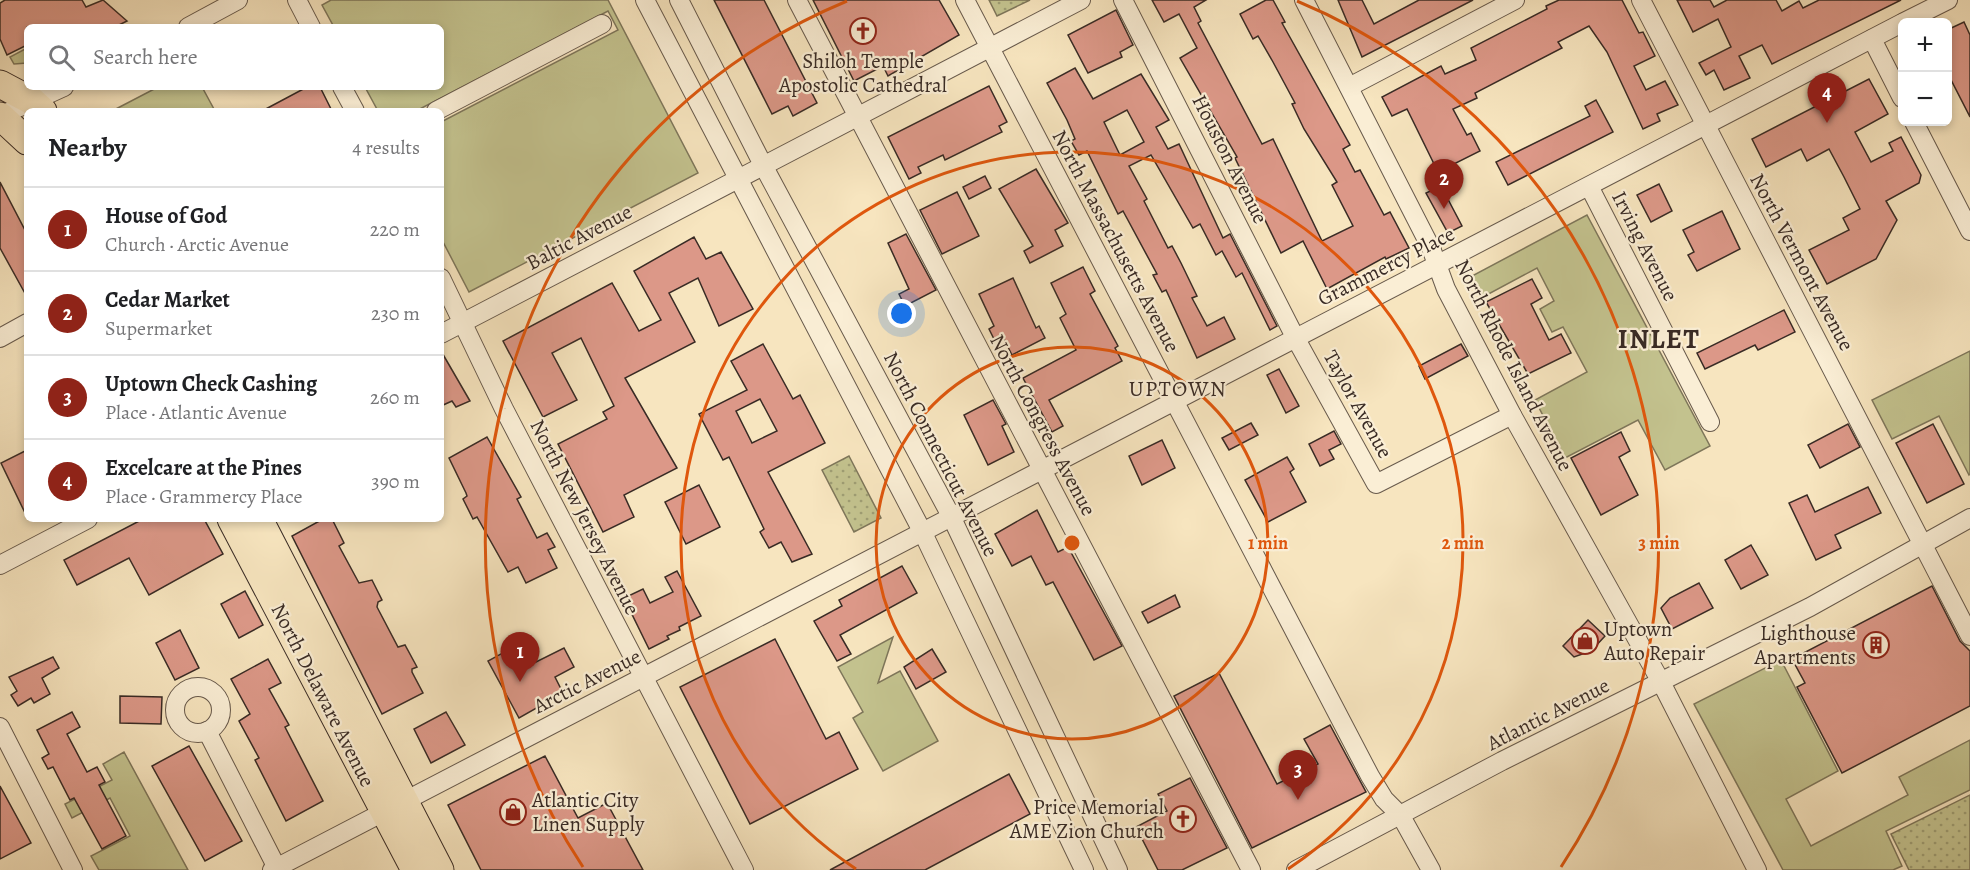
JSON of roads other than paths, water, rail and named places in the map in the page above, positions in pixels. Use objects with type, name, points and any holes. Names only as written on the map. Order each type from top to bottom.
[{"type":"highway","points":[[0,84],[38,106]]},
{"type":"highway","points":[[0,116],[24,138]]},
{"type":"highway","name":"North Delaware Avenue","points":[[233,522],[395,807],[441,870]]},
{"type":"highway","name":"North Delaware Avenue","points":[[260,522],[395,807],[415,870]]},
{"type":"street","points":[[194,24],[238,0]]},
{"type":"street","points":[[297,0],[309,24]]},
{"type":"street","points":[[645,0],[922,531],[1084,870]]},
{"type":"street","name":"North Connecticut Avenue","points":[[679,0],[763,165],[951,516],[1118,870]]},
{"type":"street","name":"North Congress Avenue","points":[[796,0],[1251,870]]},
{"type":"street","name":"North Massachusetts Avenue","points":[[965,0],[1370,776],[1384,799],[1401,816],[1431,870]]},
{"type":"street","name":"Baltic Avenue","points":[[444,332],[1081,0]]},
{"type":"street","name":"Houston Avenue","points":[[1123,0],[1296,339]]},
{"type":"street","name":"North Rhode Island Avenue","points":[[1304,0],[1431,248],[1446,289],[1512,415],[1661,682],[1757,870]]},
{"type":"street","points":[[1349,87],[1515,0]]},
{"type":"street","name":"North Vermont Avenue","points":[[1641,0],[1970,636]]},
{"type":"street","name":"Grammercy Place","points":[[1913,18],[1948,0]]},
{"type":"street","points":[[442,108],[602,24]]},
{"type":"street","name":"Grammercy Place","points":[[922,531],[1436,265],[1590,188],[1898,26]]},
{"type":"street","points":[[1872,39],[1898,90]]},
{"type":"street","points":[[38,106],[60,90]]},
{"type":"street","points":[[344,90],[353,108]]},
{"type":"street","points":[[0,116],[24,110]]},
{"type":"street","points":[[1916,126],[1970,231]]},
{"type":"street","name":"Irving Avenue","points":[[1590,188],[1710,422]]},
{"type":"street","name":"North New Jersey Avenue","points":[[444,285],[461,324],[744,870]]},
{"type":"street","points":[[0,338],[24,325]]},
{"type":"street","name":"Taylor Avenue","points":[[1296,339],[1376,484],[1512,415]]},
{"type":"street","name":"Atlantic Avenue","points":[[1296,870],[1510,757],[1810,607],[1970,518]]},
{"type":"street","points":[[0,565],[82,522]]},
{"type":"street","name":"Arctic Avenue","points":[[275,869],[922,531]]},
{"type":"street","points":[[0,727],[73,870]]},
{"type":"street","points":[[207,731],[275,869]]},
{"type":"place","name":"Shiloh Temple Apostolic Cathedral","points":[[863,31]]},
{"type":"place","name":"Excelcare at the Pines","points":[[1827,123]]},
{"type":"place","name":"Cedar Market","points":[[1444,209]]},
{"type":"place","name":"Uptown Auto Repair","points":[[1585,641]]},
{"type":"place","name":"Lighthouse Apartments","points":[[1876,645]]},
{"type":"place","name":"House of God","points":[[520,682]]},
{"type":"place","name":"Uptown Check Cashing","points":[[1298,800]]},
{"type":"place","name":"Atlantic City Linen Supply","points":[[513,812]]},
{"type":"place","name":"Price Memorial AME Zion Church","points":[[1183,819]]},
{"type":"district","name":"INLET","points":[[1659,339]]},
{"type":"district","name":"UPTOWN","points":[[1178,389]]}]
